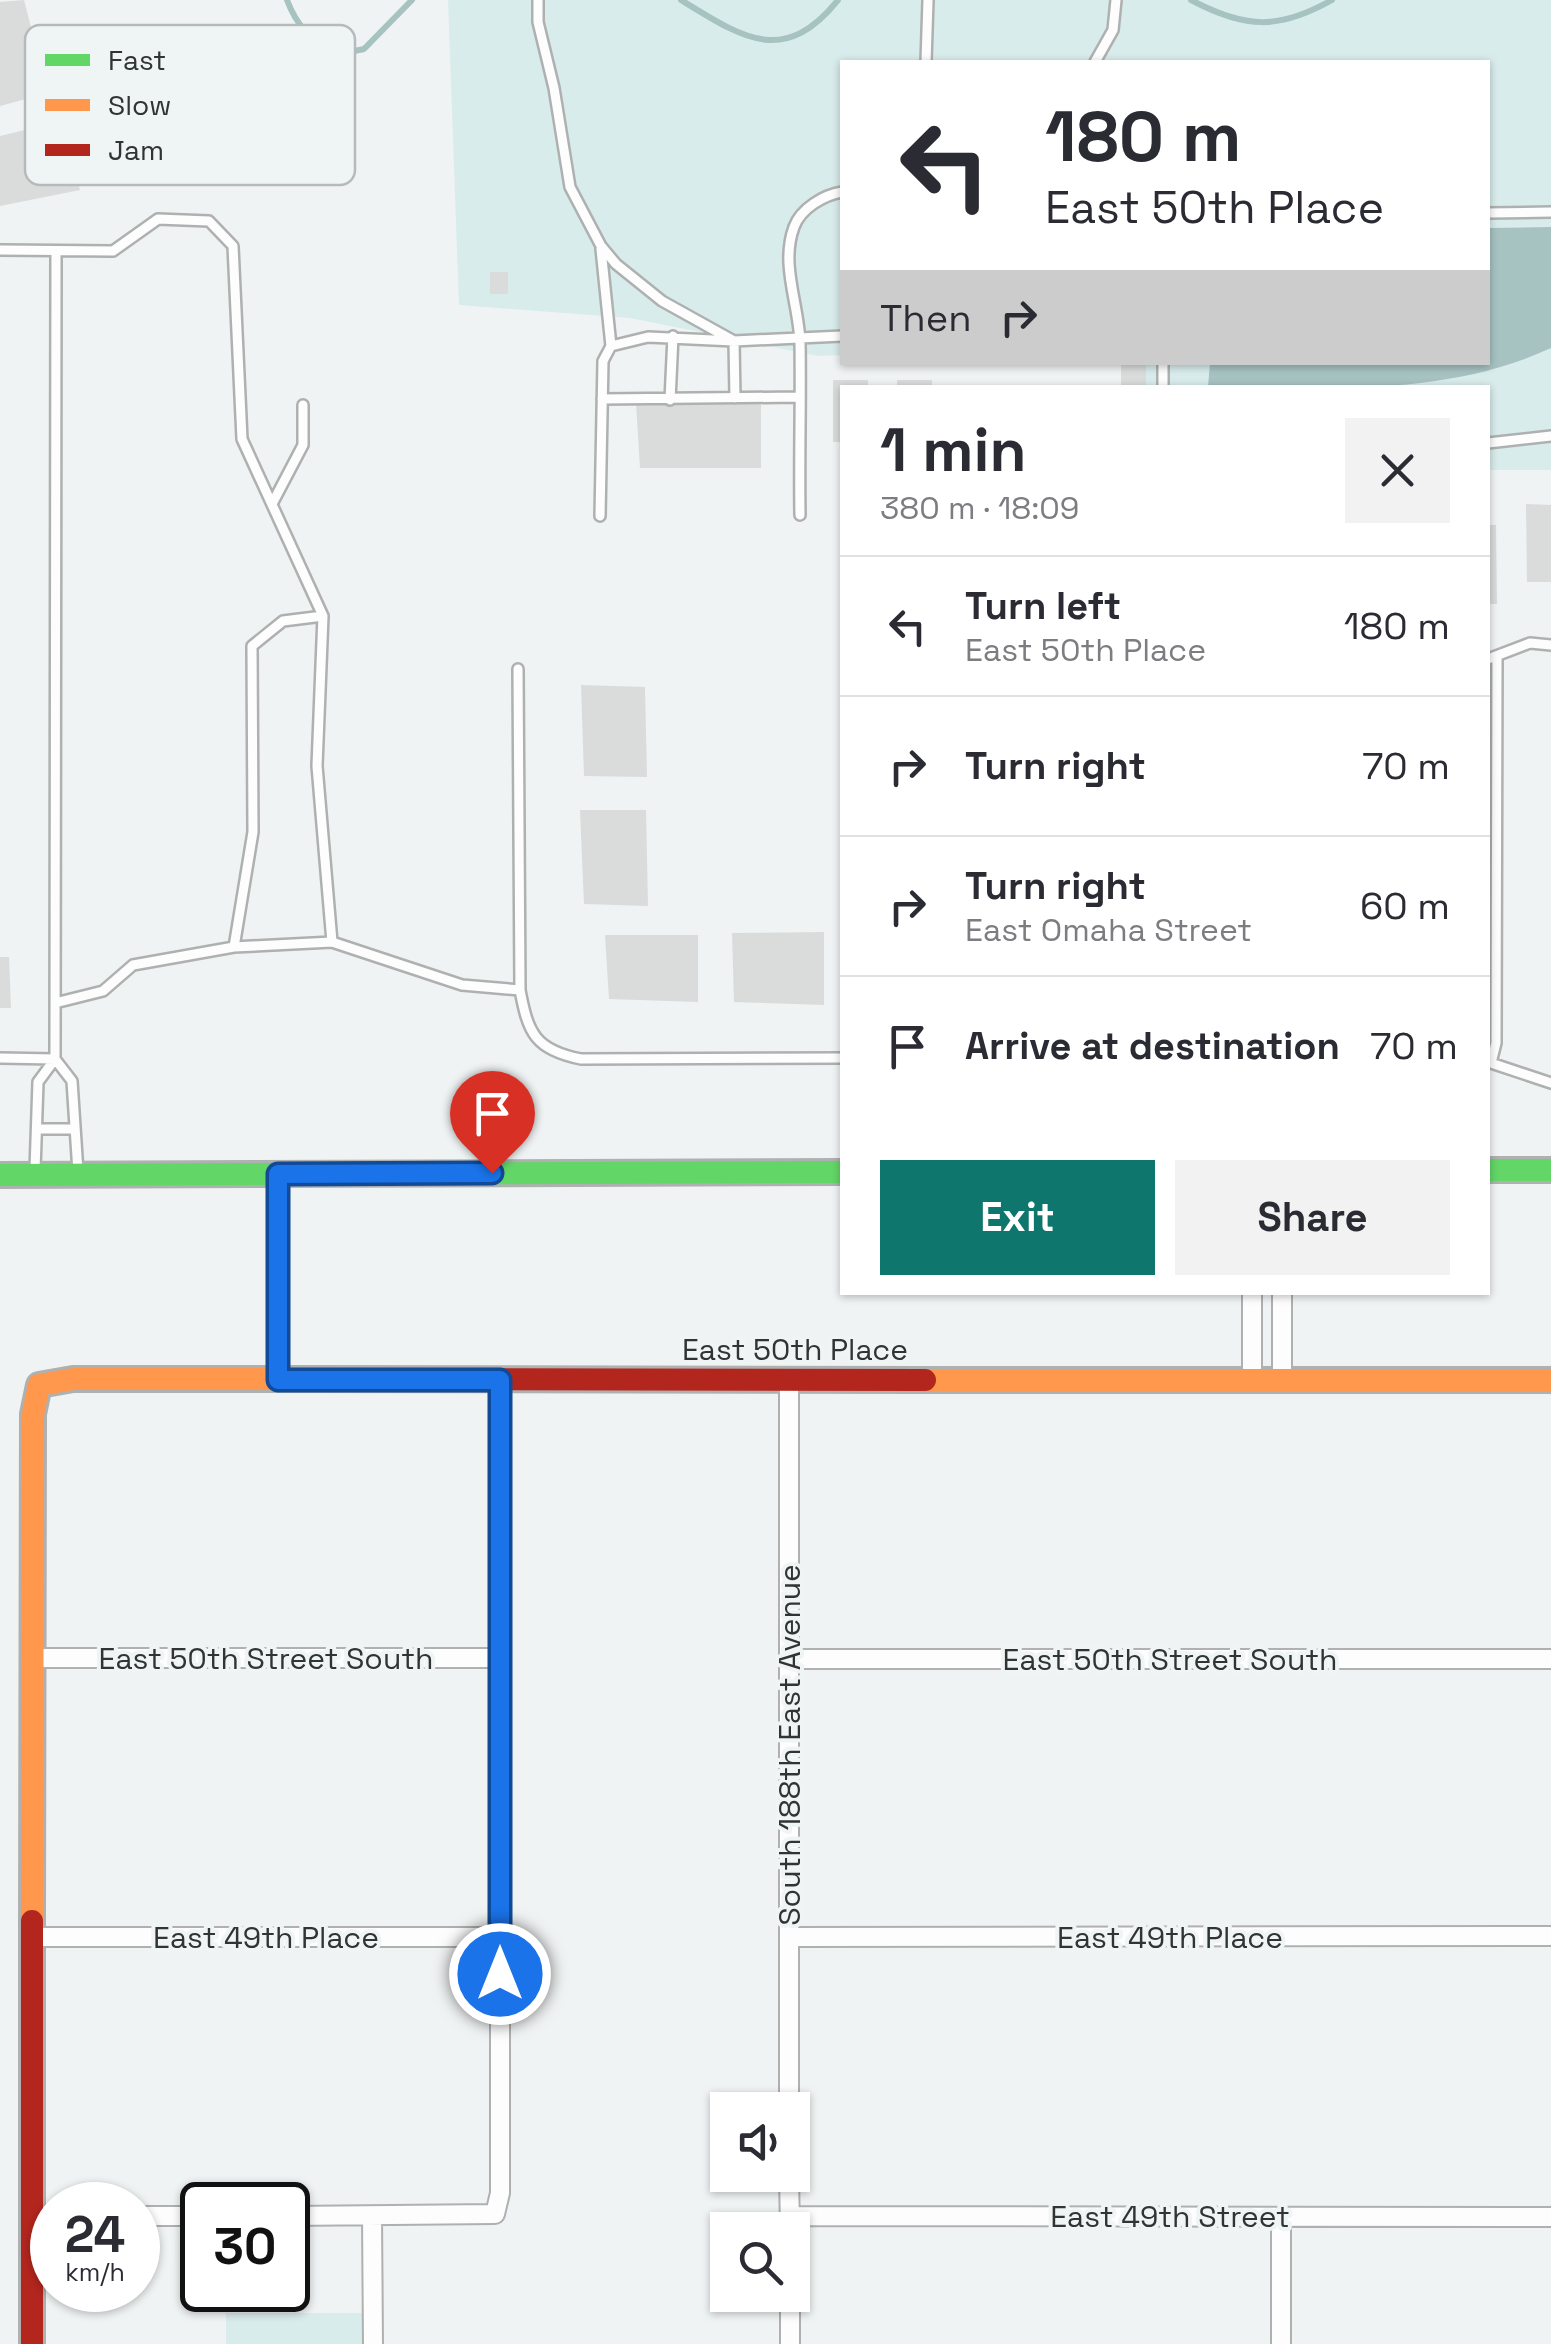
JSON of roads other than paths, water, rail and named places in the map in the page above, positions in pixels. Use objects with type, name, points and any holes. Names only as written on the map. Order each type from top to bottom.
[{"type":"street","points":[[1490,1170],[1551,1170]]},
{"type":"street","points":[[0,1175],[840,1172]]},
{"type":"street","points":[[278,1174],[278,1380]]},
{"type":"street","points":[[1252,1295],[1252,1379]]},
{"type":"street","points":[[1282,1295],[1282,1379]]},
{"type":"street","name":"East 50th Place","points":[[32,1658],[33,1414],[39,1385],[72,1380],[1551,1380]]},
{"type":"street","points":[[310,2216],[495,2214],[500,2193],[500,1380]]},
{"type":"street","name":"South 188th East Avenue","points":[[789,2092],[790,1380]]},
{"type":"street","points":[[32,1658],[32,1938],[41,2182]]},
{"type":"street","name":"East 50th Street South","points":[[32,1658],[500,1658]]},
{"type":"street","name":"East 50th Street South","points":[[789,1659],[1551,1659]]},
{"type":"street","name":"East 49th Place","points":[[789,1937],[1551,1936]]},
{"type":"street","name":"East 49th Place","points":[[32,1938],[500,1938]]},
{"type":"street","points":[[372,2216],[373,2344]]},
{"type":"street","points":[[1281,2217],[1281,2344]]},
{"type":"street","name":"East 49th Street","points":[[810,2223],[1551,2217]]},
{"type":"street","points":[[32,2344],[34,2312]]},
{"type":"street","points":[[790,2312],[790,2344]]},
{"type":"lane","points":[[538,0],[538,22],[554,88],[566,170],[601,246],[610,346],[603,361],[600,516]]},
{"type":"lane","points":[[926,60],[928,0]]},
{"type":"lane","points":[[1096,60],[1112,30],[1116,0]]},
{"type":"lane","points":[[800,515],[800,341],[788,262],[790,240],[796,221],[812,205],[840,193]]},
{"type":"lane","points":[[1490,213],[1551,212]]},
{"type":"lane","points":[[0,250],[113,251],[158,219],[209,220],[233,246],[242,439],[323,616],[317,766],[332,942]]},
{"type":"lane","points":[[601,246],[646,290],[734,341]]},
{"type":"lane","points":[[56,251],[56,1059],[72,1082],[78,1175]]},
{"type":"lane","points":[[610,346],[627,339],[672,336],[734,341],[840,336]]},
{"type":"lane","points":[[670,400],[672,336]]},
{"type":"lane","points":[[734,341],[735,398]]},
{"type":"lane","points":[[602,399],[799,397]]},
{"type":"lane","points":[[272,504],[303,445],[303,405]]},
{"type":"lane","points":[[1490,443],[1551,436]]},
{"type":"lane","points":[[234,947],[253,832],[252,646],[283,620],[323,616]]},
{"type":"lane","points":[[1490,1059],[1496,1043],[1492,658],[1530,643],[1551,645]]},
{"type":"lane","points":[[518,669],[520,990],[526,1023],[536,1038],[556,1054],[581,1059],[840,1058]]},
{"type":"lane","points":[[55,1003],[103,991],[133,965],[234,947],[332,942],[462,985],[520,990]]},
{"type":"lane","points":[[0,1058],[56,1059]]},
{"type":"lane","points":[[34,1175],[38,1082],[56,1059]]},
{"type":"lane","points":[[1490,1062],[1551,1083]]},
{"type":"lane","points":[[37,1128],[73,1129]]},
{"type":"water","points":[[1551,227],[1551,348],[1511,364],[1426,382],[1208,385],[1210,365],[1490,365],[1490,228]]},
{"type":"waterway","points":[[287,0],[300,25]]},
{"type":"waterway","points":[[355,51],[364,49],[412,0]]},
{"type":"waterway","points":[[681,0],[724,25],[762,39],[799,34],[838,0]]},
{"type":"waterway","points":[[1191,0],[1229,16],[1262,22],[1295,17],[1332,0]]}]
